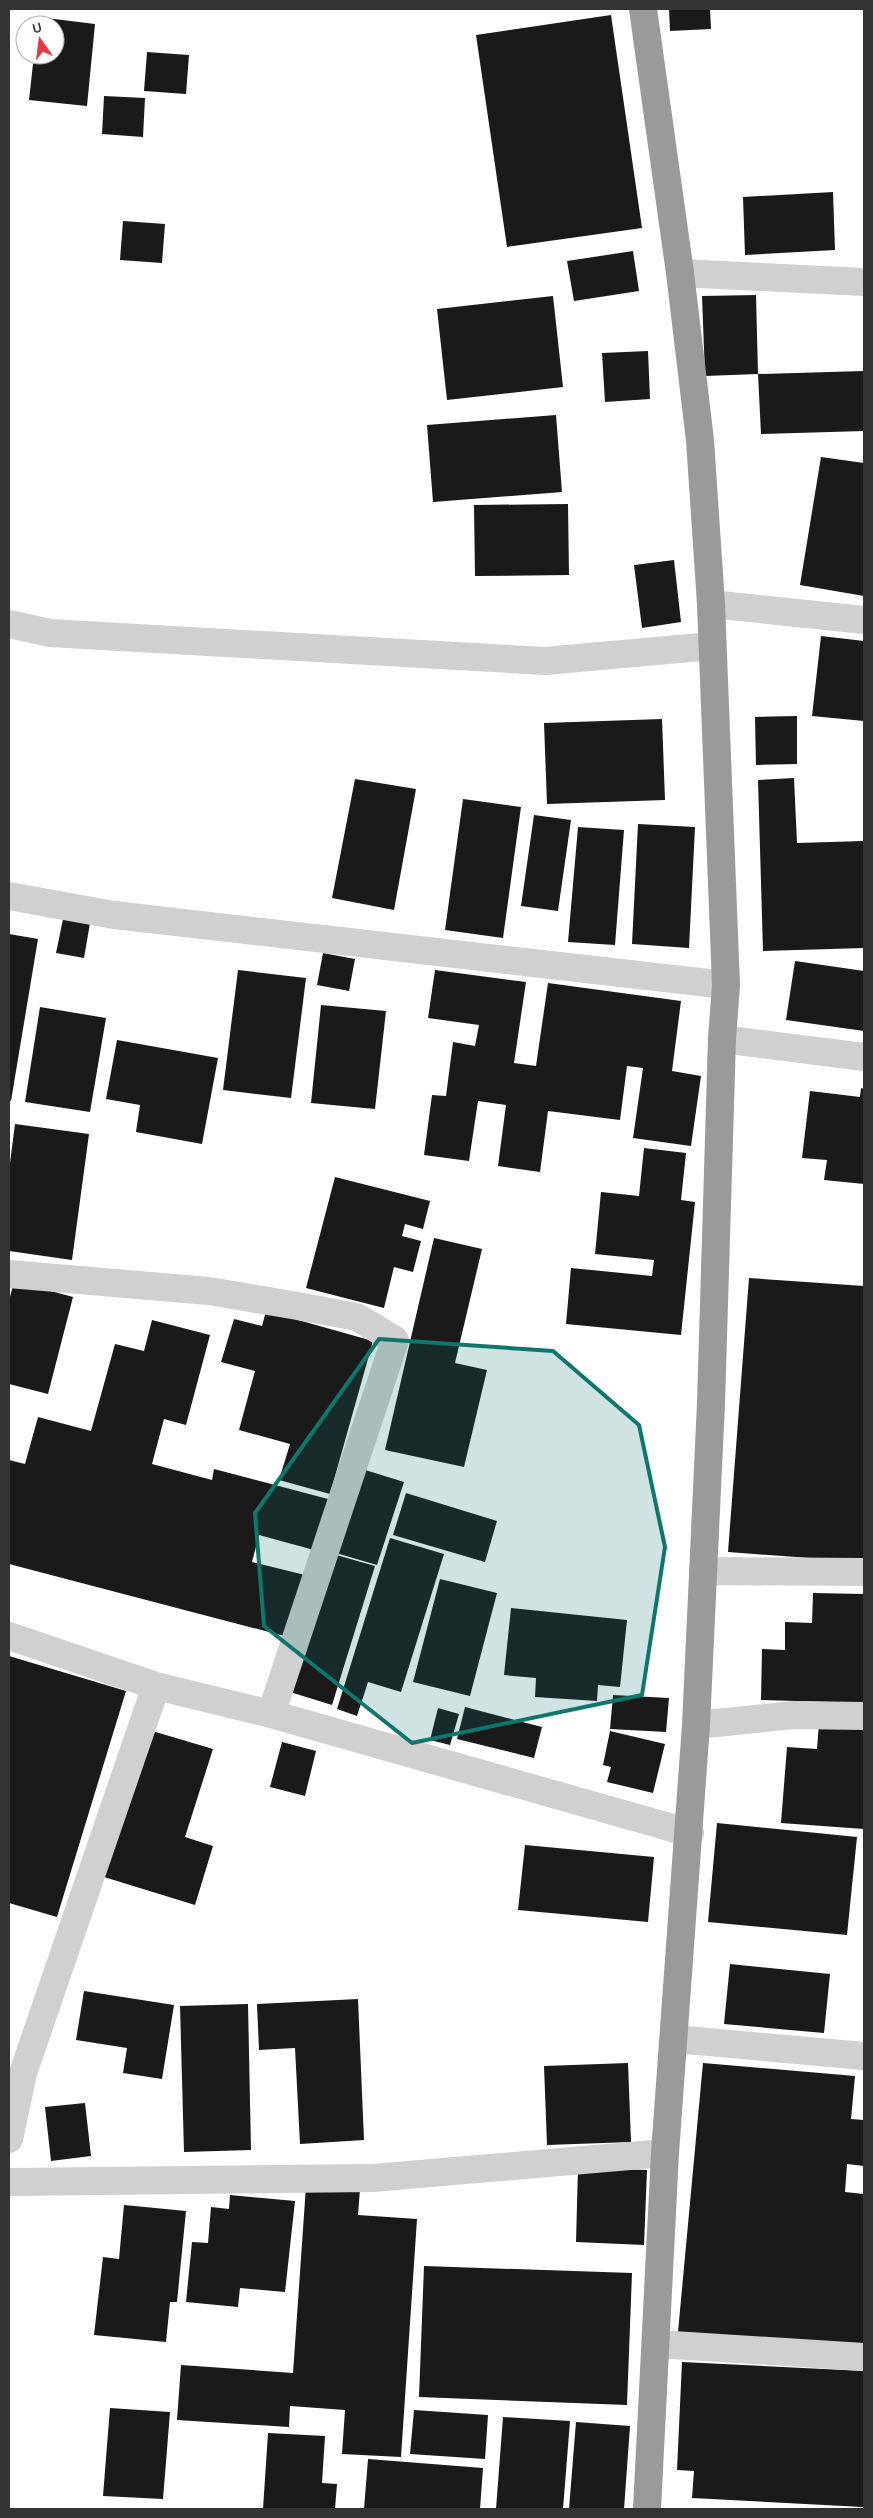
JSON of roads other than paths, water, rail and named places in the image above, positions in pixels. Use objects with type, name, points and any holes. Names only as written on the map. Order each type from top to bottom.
[{"type":"highway","points":[[643,9],[680,273],[700,440],[711,604],[726,985],[722,1040],[716,1251],[696,1725],[690,1833],[665,2153],[657,2344],[647,2509]]},
{"type":"street","points":[[680,273],[864,282]]},
{"type":"street","points":[[711,604],[864,620]]},
{"type":"street","points":[[9,624],[50,633],[545,661],[712,646]]},
{"type":"street","points":[[9,896],[114,915],[726,985]]},
{"type":"street","points":[[722,1040],[864,1057]]},
{"type":"street","points":[[9,1274],[209,1292],[292,1305],[357,1317],[395,1340],[271,1714]]},
{"type":"street","points":[[703,1571],[864,1572]]},
{"type":"street","points":[[9,1636],[156,1686],[271,1714],[690,1833]]},
{"type":"street","points":[[9,2140],[16,2072],[156,1686]]},
{"type":"street","points":[[696,1725],[794,1715],[864,1716]]},
{"type":"street","points":[[675,2039],[864,2056]]},
{"type":"street","points":[[9,2182],[373,2178],[665,2153]]},
{"type":"street","points":[[657,2344],[864,2357]]}]
